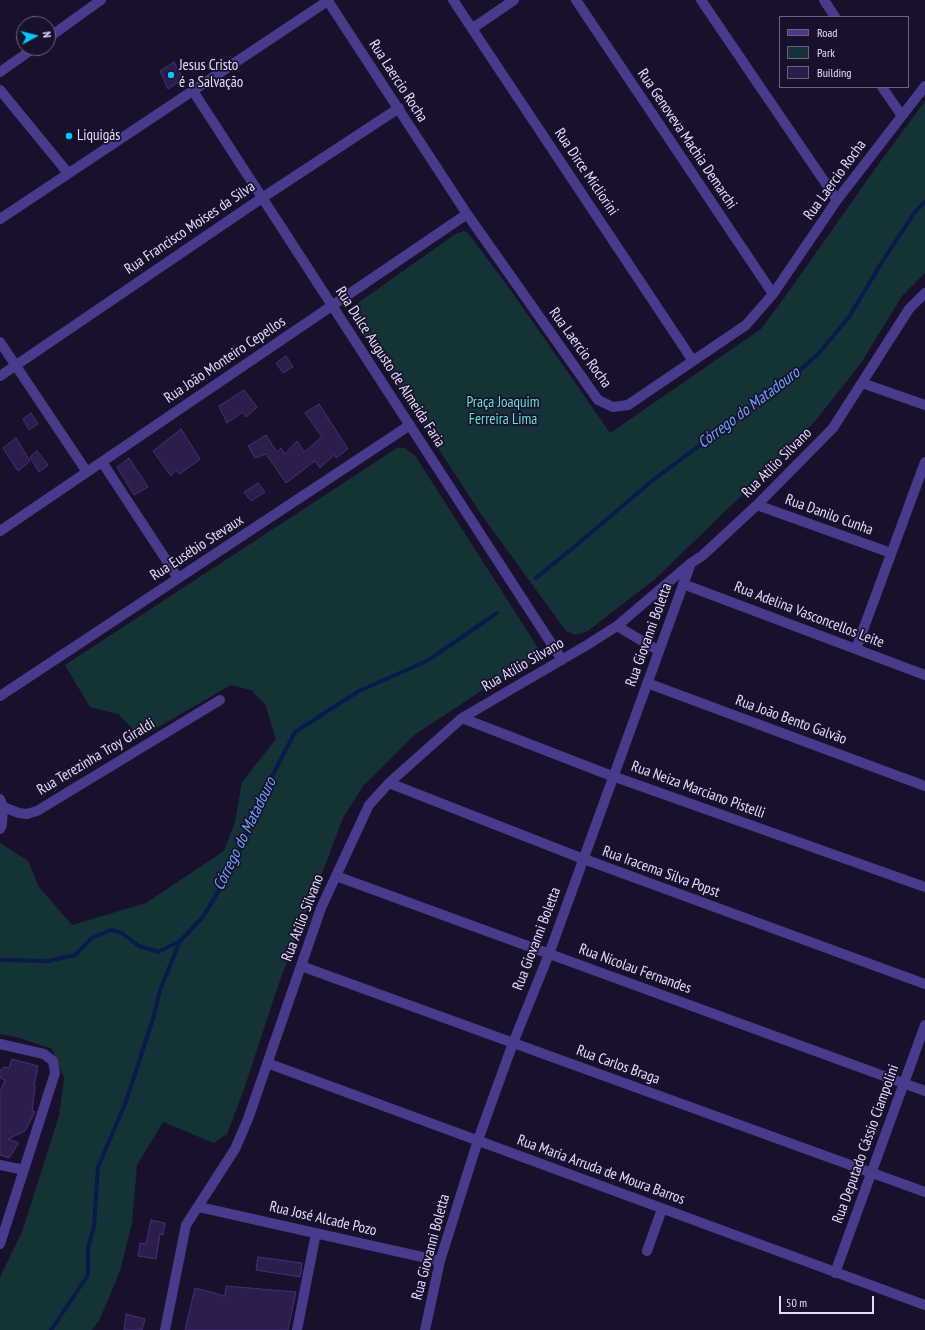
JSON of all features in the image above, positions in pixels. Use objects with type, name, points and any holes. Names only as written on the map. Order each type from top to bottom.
[{"type":"street","points":[[56,31],[86,5],[101,0]]},
{"type":"street","points":[[0,219],[328,0]]},
{"type":"street","name":"Rua Laercio Rocha","points":[[328,0],[467,214],[598,400],[612,407],[628,405],[746,325],[773,294],[837,200],[925,86]]},
{"type":"street","name":"Rua Dirce Micliorini","points":[[453,0],[693,361]]},
{"type":"street","points":[[473,28],[514,0]]},
{"type":"street","name":"Rua Genoveva Machia Demarchi","points":[[576,0],[773,294]]},
{"type":"street","points":[[701,0],[837,200]]},
{"type":"street","points":[[824,0],[834,16]]},
{"type":"street","points":[[0,72],[23,56]]},
{"type":"street","points":[[883,88],[902,116]]},
{"type":"street","points":[[0,90],[68,173]]},
{"type":"street","name":"Rua Dulce Augusto de Almeida Faria","points":[[193,91],[562,660]]},
{"type":"street","name":"Rua Francisco Moises da Silva","points":[[0,376],[262,198],[399,108]]},
{"type":"street","name":"Rua João Monteiro Cepellos","points":[[0,531],[467,214]]},
{"type":"street","name":"Rua Atílio Silvano","points":[[165,1330],[186,1225],[199,1207],[234,1149],[248,1119],[321,908],[369,805],[389,783],[462,718],[617,626],[691,563],[702,556],[757,505],[833,428],[909,309],[925,293]]},
{"type":"street","points":[[0,342],[86,472]]},
{"type":"street","points":[[862,383],[925,405]]},
{"type":"street","name":"Rua Eusébio Stevaux","points":[[0,696],[410,425]]},
{"type":"street","points":[[102,462],[178,578]]},
{"type":"street","points":[[856,649],[925,462]]},
{"type":"street","name":"Rua Danilo Cunha","points":[[757,505],[891,553]]},
{"type":"street","name":"Rua Giovanni Boletta","points":[[425,1330],[440,1261],[478,1140],[513,1043],[549,954],[691,563]]},
{"type":"street","name":"Rua Adelina Vasconcellos Leite","points":[[683,584],[925,675]]},
{"type":"street","points":[[617,626],[659,651]]},
{"type":"street","name":"Rua João Bento Galvão","points":[[647,683],[925,786]]},
{"type":"street","name":"Rua Terezinha Troy Giraldi","points":[[0,829],[2,825],[2,803],[27,814],[37,811],[220,700]]},
{"type":"street","name":"Rua Neiza Marciano Pistelli","points":[[462,718],[613,776],[925,887]]},
{"type":"street","name":"Rua Iracema Silva Popst","points":[[389,783],[583,859],[925,984]]},
{"type":"street","name":"Rua Nicolau Fernandes","points":[[336,876],[925,1091]]},
{"type":"street","name":"Rua Carlos Braga","points":[[301,966],[925,1192]]},
{"type":"street","name":"Rua Deputado Cássio Ciampolini","points":[[835,1272],[925,1025]]},
{"type":"street","points":[[0,1044],[44,1054],[53,1061],[55,1073],[0,1244]]},
{"type":"street","name":"Rua Maria Arruda de Moura Barros","points":[[268,1063],[925,1305]]},
{"type":"street","points":[[0,1165],[24,1170]]},
{"type":"street","name":"Rua José Alcade Pozo","points":[[199,1207],[440,1261]]},
{"type":"street","points":[[647,1251],[662,1209]]},
{"type":"street","points":[[297,1330],[316,1233]]},
{"type":"green space","name":"Praça Joaquim Ferreira Lima","points":[[925,101],[925,273],[902,296],[861,363],[816,420],[766,472],[655,579],[588,631],[576,635],[566,631],[483,517],[353,318],[351,312],[355,305],[454,235],[463,231],[468,233],[512,292],[610,433],[761,329]]},
{"type":"green space","points":[[397,448],[405,448],[416,457],[540,651],[532,662],[499,679],[413,736],[363,786],[343,818],[279,983],[244,1089],[227,1134],[214,1143],[163,1122],[137,1165],[132,1223],[120,1271],[99,1321],[92,1330],[0,1330],[0,1277],[22,1232],[59,1116],[64,1078],[52,1049],[20,1038],[0,1034],[0,843],[28,861],[39,887],[72,925],[146,903],[224,851],[235,822],[242,782],[276,739],[265,704],[251,690],[231,685],[141,737],[118,714],[90,707],[65,665]]},
{"type":"building","points":[[174,62],[183,79],[168,89],[160,71]]},
{"type":"building","points":[[286,356],[293,367],[283,373],[276,363]]},
{"type":"building","points":[[244,390],[257,407],[246,417],[243,412],[227,423],[219,406]]},
{"type":"building","points":[[319,404],[348,449],[336,458],[334,455],[320,468],[315,461],[286,483],[266,454],[255,458],[248,446],[266,435],[277,452],[281,448],[285,454],[297,441],[304,452],[322,437],[305,413]]},
{"type":"building","points":[[31,413],[38,424],[29,430],[23,419]]},
{"type":"building","points":[[181,429],[200,459],[180,474],[176,470],[171,476],[153,451]]},
{"type":"building","points":[[16,438],[30,461],[18,471],[3,448]]},
{"type":"building","points":[[37,451],[48,465],[39,472],[30,457]]},
{"type":"building","points":[[129,458],[148,487],[134,495],[117,467]]},
{"type":"building","points":[[258,483],[265,492],[251,501],[244,492]]},
{"type":"building","points":[[12,1059],[38,1066],[34,1086],[32,1111],[35,1112],[25,1131],[8,1139],[19,1143],[9,1158],[0,1155],[0,1092],[5,1080],[0,1078],[0,1070],[4,1067],[9,1068]]},
{"type":"building","points":[[151,1220],[165,1223],[163,1235],[160,1234],[156,1259],[138,1256],[140,1243],[146,1244]]},
{"type":"building","points":[[258,1257],[302,1263],[300,1277],[256,1270]]},
{"type":"building","points":[[226,1286],[296,1292],[288,1330],[185,1330],[195,1288],[225,1296]]},
{"type":"building","points":[[126,1314],[145,1319],[142,1330],[124,1330]]},
{"type":"waterway","name":"Córrego do Matadouro","points":[[536,578],[653,480],[791,378],[818,354],[849,317],[882,262],[915,212],[925,202]]},
{"type":"waterway","name":"Córrego do Matadouro","points":[[51,1330],[88,1275],[88,1248],[94,1226],[98,1167],[125,1104],[153,1019],[160,990],[180,941],[203,917],[232,868],[266,788],[295,732],[359,691],[427,661],[497,613]]},
{"type":"waterway","points":[[0,960],[48,961],[75,955],[92,938],[111,930],[122,933],[139,946],[158,952],[180,941]]},
{"type":"place","name":"Jesus Cristo é a Salvação","points":[[171,75]]},
{"type":"place","name":"Liquigás","points":[[69,136]]}]
